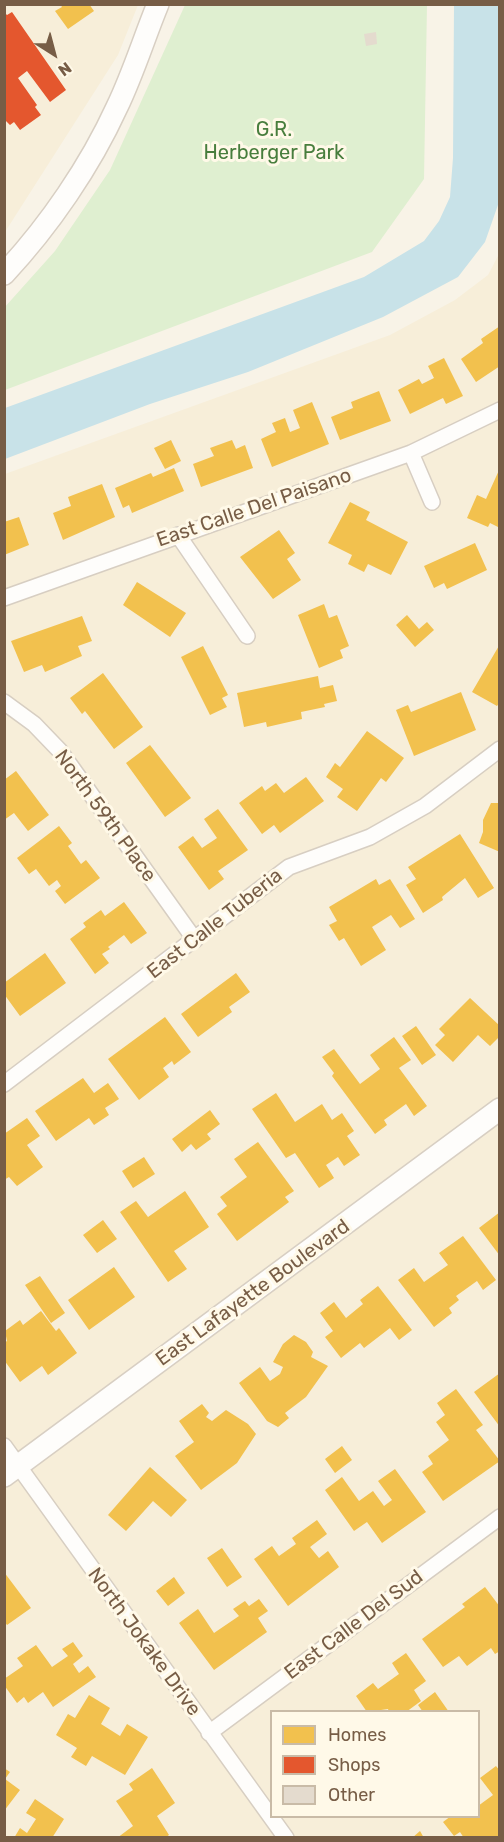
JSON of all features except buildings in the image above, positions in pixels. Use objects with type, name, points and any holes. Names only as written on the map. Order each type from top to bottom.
[{"type":"street","points":[[4,273],[62,200],[91,155],[117,107],[158,4]]},
{"type":"street","name":"East Calle Del Paisano","points":[[4,598],[411,453],[500,410]]},
{"type":"street","points":[[411,453],[432,502]]},
{"type":"street","points":[[178,535],[247,636]]},
{"type":"street","name":"North 59th Place","points":[[4,702],[34,724],[60,751],[195,940]]},
{"type":"street","name":"East Calle Tuberia","points":[[4,1084],[289,867],[370,837],[425,806],[500,749]]},
{"type":"street","name":"East Lafayette Boulevard","points":[[11,1471],[500,1109]]},
{"type":"street","name":"North Jokake Drive","points":[[4,1446],[11,1471],[270,1816]]},
{"type":"street","name":"East Calle Del Sud","points":[[209,1733],[500,1517]]},
{"type":"street","name":"North Jokake Drive","points":[[271,1818],[286,1838]]},
{"type":"shaded area","points":[[5,5],[138,5],[118,55],[5,232]]},
{"type":"shaded area","points":[[499,254],[499,1837],[5,1838],[5,474],[390,335],[455,300],[488,275]]},
{"type":"green space","name":"G.R. Herberger Park","points":[[185,5],[427,5],[424,179],[372,252],[5,390],[4,308],[55,251],[110,170]]},
{"type":"water","points":[[454,5],[500,5],[499,202],[485,242],[458,277],[383,317],[248,372],[150,404],[5,459],[5,408],[364,277],[424,241],[439,221],[450,197],[453,158]]}]
